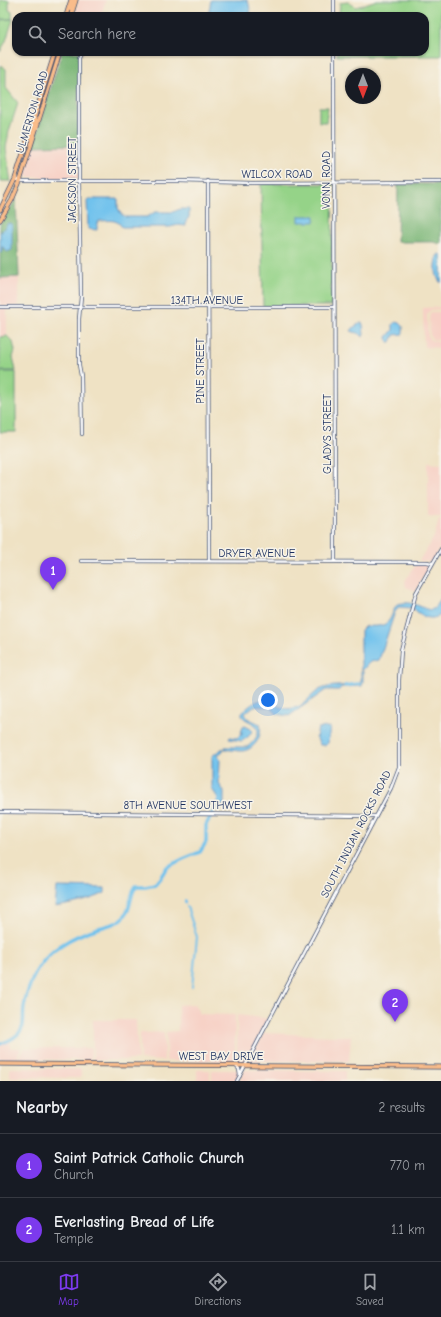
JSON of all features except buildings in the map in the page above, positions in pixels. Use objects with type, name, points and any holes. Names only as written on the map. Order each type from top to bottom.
[{"type":"main road","points":[[70,12],[73,0]]},
{"type":"main road","name":"ULMERTON ROAD","points":[[0,210],[15,179],[54,56]]},
{"type":"main road","name":"ULMERTON ROAD","points":[[0,220],[12,200],[20,180],[59,56]]},
{"type":"main road","points":[[32,142],[32,135],[38,114],[36,112]]},
{"type":"main road","name":"WEST BAY DRIVE","points":[[0,1064],[441,1067]]},
{"type":"street","points":[[334,0],[334,12]]},
{"type":"street","name":"JACKSON STREET","points":[[80,56],[79,181],[81,296],[78,365],[81,373],[82,434]]},
{"type":"street","name":"VONN ROAD","points":[[334,56],[334,307]]},
{"type":"street","name":"WILCOX ROAD","points":[[15,179],[334,183],[441,182]]},
{"type":"street","name":"PINE STREET","points":[[208,181],[209,561]]},
{"type":"street","name":"134TH AVENUE","points":[[0,307],[334,307]]},
{"type":"street","name":"GLADYS STREET","points":[[334,307],[335,561]]},
{"type":"street","name":"SOUTH INDIAN ROCKS ROAD","points":[[237,1081],[391,788],[399,767],[399,661],[401,650],[416,593],[441,549]]},
{"type":"street","name":"DRYER AVENUE","points":[[81,560],[432,563]]},
{"type":"street","name":"8TH AVENUE SOUTHWEST","points":[[0,812],[376,816]]},
{"type":"street","points":[[235,1065],[239,1069],[240,1076]]},
{"type":"shaded area","points":[[79,0],[106,0],[102,12],[75,12]]},
{"type":"shaded area","points":[[78,145],[78,179],[24,177],[33,146]]},
{"type":"shaded area","points":[[19,277],[18,306],[0,306],[0,278]]},
{"type":"shaded area","points":[[441,307],[441,309],[430,310],[427,315],[428,336],[430,340],[441,343],[441,348],[424,347],[423,308]]},
{"type":"shaded area","points":[[0,308],[7,308],[7,337],[0,337]]},
{"type":"shaded area","points":[[431,312],[441,312],[441,341],[432,339],[430,335],[429,316]]},
{"type":"shaded area","points":[[428,462],[441,463],[441,517],[428,517]]},
{"type":"shaded area","points":[[439,520],[441,520],[441,547],[432,562],[419,561],[434,537]]},
{"type":"shaded area","points":[[417,563],[430,564],[416,591],[406,587],[405,581]]},
{"type":"shaded area","points":[[194,1004],[200,1014],[235,1015],[235,1061],[166,1061],[166,1032],[178,1031],[178,1005]]},
{"type":"shaded area","points":[[237,1015],[264,1018],[268,1020],[247,1061],[237,1061]]},
{"type":"shaded area","points":[[93,1020],[136,1020],[138,1060],[93,1060]]},
{"type":"shaded area","points":[[164,1032],[164,1061],[140,1060],[140,1033]]},
{"type":"shaded area","points":[[264,1033],[351,1036],[349,1061],[249,1061]]},
{"type":"shaded area","points":[[0,1041],[10,1041],[10,1048],[21,1048],[18,1054],[19,1059],[0,1059]]},
{"type":"shaded area","points":[[24,1048],[91,1048],[91,1060],[21,1059],[21,1054]]},
{"type":"shaded area","points":[[10,1068],[81,1069],[81,1078],[10,1077]]},
{"type":"shaded area","points":[[197,1070],[210,1070],[210,1081],[197,1081]]},
{"type":"shaded area","points":[[212,1070],[238,1070],[239,1076],[236,1081],[212,1081]]},
{"type":"shaded area","points":[[245,1070],[345,1071],[345,1081],[239,1081]]},
{"type":"green space","points":[[0,0],[9,0],[9,10],[12,12],[12,19],[0,19]]},
{"type":"green space","points":[[377,0],[441,0],[441,56],[429,56],[429,12],[339,12],[340,3],[348,2],[356,7]]},
{"type":"green space","points":[[12,19],[6,41],[0,52],[0,20]]},
{"type":"green space","points":[[61,56],[79,56],[78,145],[33,146]]},
{"type":"green space","points":[[0,65],[6,69],[6,88],[18,103],[9,131],[6,148],[11,183],[9,181],[0,181]]},
{"type":"green space","points":[[319,107],[328,107],[326,122],[319,122]]},
{"type":"green space","points":[[261,184],[333,184],[331,306],[263,306]]},
{"type":"green space","points":[[398,184],[441,184],[441,244],[433,242],[397,242]]},
{"type":"green space","points":[[16,199],[19,277],[0,278],[0,253],[2,252],[2,246],[6,251],[12,224],[9,223],[0,233],[0,224]]},
{"type":"green space","points":[[7,336],[13,342],[15,351],[13,357],[16,371],[0,371],[0,337]]},
{"type":"green space","points":[[0,372],[16,372],[16,432],[0,432]]},
{"type":"water","points":[[211,0],[247,0],[250,12],[209,12]]},
{"type":"water","points":[[89,199],[118,199],[118,208],[121,214],[126,217],[147,217],[155,212],[173,212],[180,209],[189,209],[189,217],[186,221],[186,226],[122,227],[115,221],[99,221],[97,224],[97,230],[88,229],[87,201]]},
{"type":"water","points":[[299,216],[315,216],[315,222],[299,222]]},
{"type":"water","points":[[8,223],[12,224],[12,250],[7,252],[2,246],[2,252],[0,253],[0,233]]},
{"type":"water","points":[[441,254],[441,283],[437,277],[436,270],[437,256]]},
{"type":"water","points":[[362,322],[363,337],[360,334],[351,331]]},
{"type":"water","points":[[396,322],[403,326],[403,334],[394,335],[391,342],[388,342],[387,337],[393,330],[393,324]]},
{"type":"water","points":[[441,598],[441,615],[433,618],[422,616],[413,608],[398,607],[379,660],[370,663],[361,670],[361,630],[365,626],[379,626],[388,622],[397,604],[409,603],[429,610],[435,608]]},
{"type":"water","points":[[361,671],[363,671],[362,686],[342,687],[339,690],[326,690],[289,716],[277,714],[271,707],[254,706],[245,713],[247,718],[260,724],[261,729],[259,738],[254,746],[241,751],[225,750],[225,747],[247,747],[252,743],[258,734],[257,728],[242,716],[242,713],[251,705],[258,701],[264,700],[287,709],[294,708],[304,703],[323,688],[358,684],[361,682]]},
{"type":"water","points":[[245,726],[252,731],[248,737],[242,741],[229,739],[230,737],[237,738],[242,735],[241,732]]},
{"type":"water","points":[[330,727],[328,743],[326,745],[320,745],[316,737],[318,728]]},
{"type":"water","points":[[223,748],[223,751],[218,755],[220,760],[219,784],[224,791],[224,805],[216,805],[218,798],[212,789],[212,756]]},
{"type":"water","points":[[57,887],[105,888],[105,893],[87,900],[55,907]]},
{"type":"waterway","points":[[345,686],[358,684]]},
{"type":"waterway","points":[[0,1044],[14,1038],[22,1030],[27,993],[37,970],[49,955],[56,948],[81,934],[120,921],[129,907],[132,894],[136,886],[155,884],[167,867],[200,852],[206,842],[206,825],[219,801]]},
{"type":"waterway","points":[[187,907],[197,937],[192,987]]},
{"type":"place","name":"Saint Patrick Catholic Church","points":[[53,590]]},
{"type":"place","name":"Everlasting Bread of Life","points":[[395,1022]]}]
